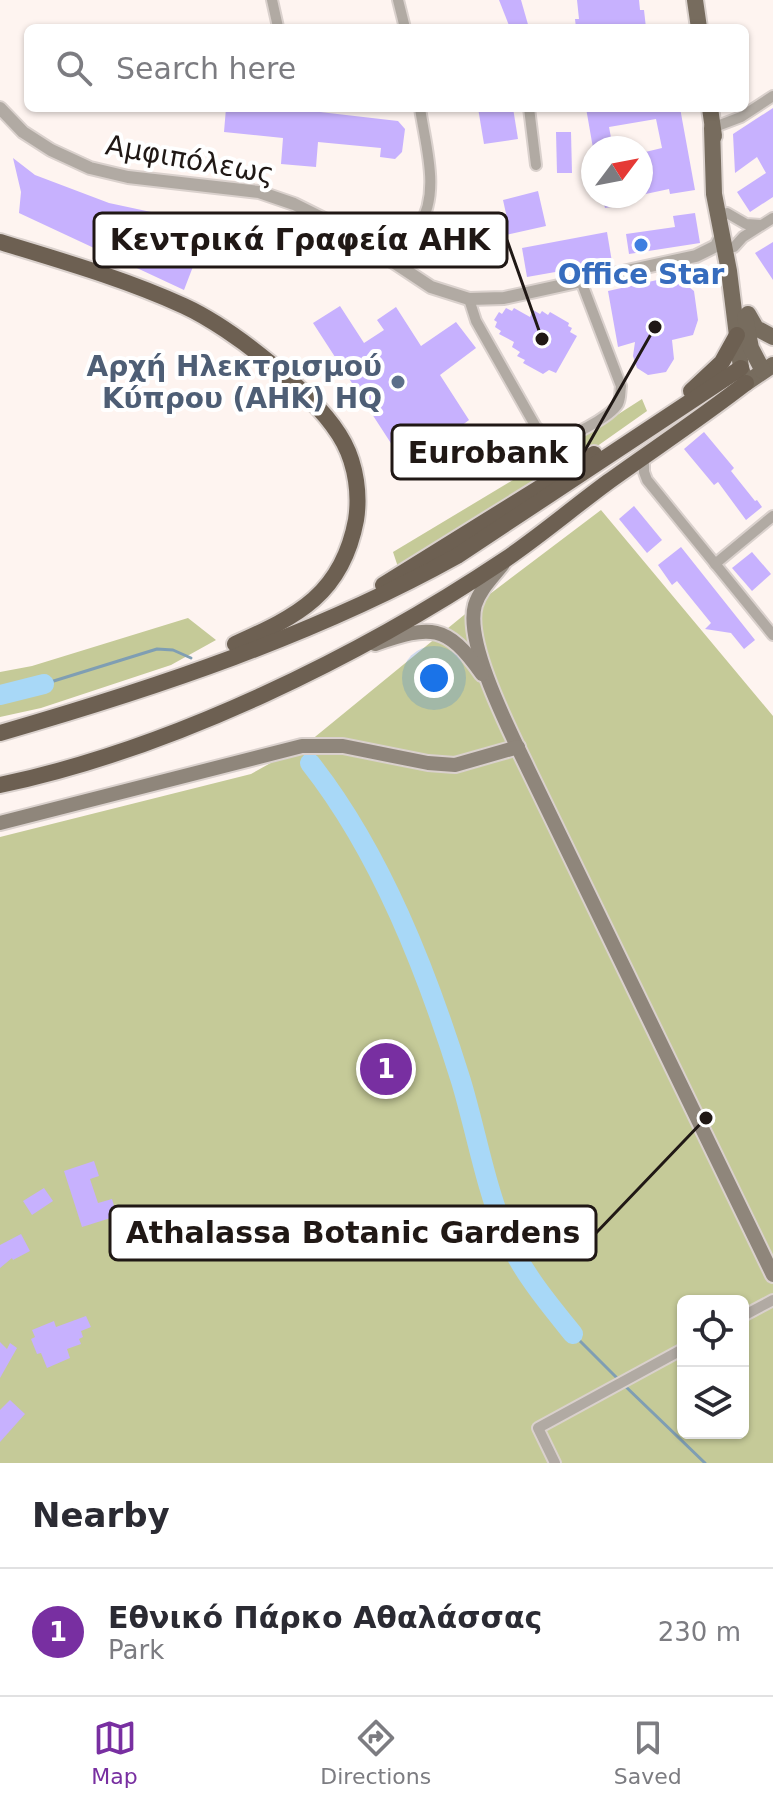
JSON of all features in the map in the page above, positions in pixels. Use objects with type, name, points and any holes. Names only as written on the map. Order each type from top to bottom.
[{"type":"highway","points":[[0,242],[120,279],[200,315],[236,337],[309,399],[336,430],[353,464],[358,504],[349,546],[333,579],[312,603],[274,627],[103,703]]},
{"type":"highway","points":[[330,617],[674,403],[713,373],[737,335]]},
{"type":"highway","points":[[0,733],[103,703],[330,617],[412,581],[756,369]]},
{"type":"highway","points":[[0,785],[102,757],[184,729],[345,654],[508,557],[644,457],[756,369]]},
{"type":"main road","points":[[695,0],[698,24]]},
{"type":"main road","points":[[710,112],[714,194],[728,242],[756,369]]},
{"type":"main road","points":[[712,128],[727,213],[729,271],[737,335],[756,369]]},
{"type":"main road","points":[[743,306],[756,328],[773,337]]},
{"type":"main road","points":[[756,369],[773,345]]},
{"type":"main road","points":[[508,557],[484,587],[473,616],[477,645],[493,691],[773,1275]]},
{"type":"main road","points":[[345,654],[413,633],[436,632],[460,645],[493,691]]},
{"type":"main road","points":[[482,759],[505,738],[507,722]]},
{"type":"main road","points":[[0,823],[302,746],[343,746],[441,765],[466,764],[518,747]]},
{"type":"street","points":[[272,0],[277,24]]},
{"type":"street","points":[[398,0],[404,24]]},
{"type":"street","points":[[749,112],[773,96]]},
{"type":"street","name":"Αμφιπόλεως","points":[[0,108],[23,132],[51,150],[90,168],[128,177],[219,186],[271,195],[335,223],[431,287],[469,299],[504,298],[696,256],[728,242]]},
{"type":"street","points":[[390,260],[420,224],[429,199],[421,112]]},
{"type":"street","points":[[529,112],[536,165]]},
{"type":"street","points":[[712,128],[749,112]]},
{"type":"street","points":[[727,213],[746,224],[763,225]]},
{"type":"street","points":[[728,242],[743,237],[773,218]]},
{"type":"street","points":[[696,256],[720,261],[729,271]]},
{"type":"street","points":[[469,299],[476,321],[536,427],[553,439],[566,438],[615,408],[620,400],[621,386],[581,281]]},
{"type":"street","points":[[644,457],[647,480],[773,635]]},
{"type":"street","points":[[715,564],[773,516]]},
{"type":"street","points":[[749,1313],[773,1300]]},
{"type":"street","points":[[555,1463],[538,1428],[677,1352]]},
{"type":"green space","points":[[642,399],[647,411],[569,466],[398,567],[393,552]]},
{"type":"green space","points":[[601,510],[773,716],[773,1463],[0,1463],[0,837],[251,774],[310,741],[486,597]]},
{"type":"green space","points":[[188,618],[216,640],[171,665],[41,708],[0,717],[0,672],[32,666]]},
{"type":"building","points":[[499,0],[521,0],[528,24],[508,24]]},
{"type":"building","points":[[577,0],[639,0],[646,24],[576,24],[575,19],[579,19]]},
{"type":"building","points":[[773,108],[773,197],[750,212],[737,192],[766,173],[757,157],[735,173],[733,134]]},
{"type":"building","points":[[226,112],[320,112],[398,121],[405,129],[402,152],[395,159],[380,157],[381,148],[318,142],[316,167],[281,164],[283,138],[224,132]]},
{"type":"building","points":[[479,112],[514,112],[518,139],[484,144]]},
{"type":"building","points":[[587,112],[681,112],[695,190],[670,194],[669,189],[653,192],[653,150],[662,148],[656,119],[609,127],[611,136],[591,136]]},
{"type":"building","points":[[556,132],[571,132],[572,173],[557,173]]},
{"type":"building","points":[[13,158],[35,175],[109,203],[151,212],[212,217],[184,290],[19,213],[21,192]]},
{"type":"building","points":[[538,191],[546,226],[506,235],[503,219],[507,218],[503,200]]},
{"type":"building","points":[[695,213],[700,243],[629,254],[626,234],[675,227],[673,216]]},
{"type":"building","points":[[607,232],[612,262],[527,277],[522,248]]},
{"type":"building","points":[[773,242],[773,280],[755,253]]},
{"type":"building","points":[[675,276],[694,291],[698,320],[693,335],[672,340],[674,359],[666,372],[648,375],[637,368],[633,356],[635,342],[618,347],[608,291]]},
{"type":"building","name":"Αρχή Ηλεκτρισμού Κύπρου (ΑΗΚ) HQ","points":[[340,306],[364,343],[384,330],[377,320],[396,307],[421,346],[456,322],[476,348],[440,375],[469,420],[461,426],[469,438],[421,469],[405,445],[396,451],[313,323]]},
{"type":"building","points":[[506,308],[512,311],[514,308],[530,317],[533,310],[548,315],[550,312],[569,323],[568,326],[572,328],[570,332],[577,336],[556,373],[549,370],[543,374],[523,363],[525,360],[517,356],[520,352],[512,347],[514,342],[499,334],[501,331],[495,327],[497,322],[494,320]]},
{"type":"building","points":[[704,432],[734,468],[731,471],[762,507],[746,520],[718,482],[714,485],[684,449]]},
{"type":"building","points":[[634,506],[662,540],[647,553],[619,519]]},
{"type":"building","points":[[681,547],[755,640],[744,649],[731,633],[705,629],[711,623],[677,581],[672,585],[658,565]]},
{"type":"building","points":[[752,552],[771,574],[752,591],[732,568]]},
{"type":"building","points":[[94,1161],[99,1176],[90,1179],[98,1203],[112,1199],[117,1216],[82,1227],[64,1171]]},
{"type":"building","points":[[44,1188],[53,1201],[32,1215],[23,1201]]},
{"type":"building","points":[[21,1234],[30,1251],[12,1258],[0,1268],[0,1245]]},
{"type":"building","points":[[86,1316],[91,1327],[81,1331],[81,1344],[67,1349],[70,1358],[47,1368],[31,1339],[35,1337],[32,1330],[54,1321],[56,1327]]},
{"type":"building","points":[[0,1342],[7,1349],[10,1343],[17,1348],[0,1378]]},
{"type":"building","points":[[10,1400],[25,1414],[0,1442],[0,1410]]},
{"type":"waterway","points":[[44,684],[157,649],[173,650],[191,658]]},
{"type":"waterway","points":[[0,695],[44,684]]},
{"type":"waterway","points":[[310,763],[359,835],[417,956],[461,1081],[486,1177],[511,1247],[573,1334]]},
{"type":"waterway","points":[[573,1334],[619,1380]]},
{"type":"waterway","points":[[624,1385],[705,1463]]},
{"type":"place","name":"Office Star","points":[[641,245]]},
{"type":"place","name":"Eurobank","points":[[655,327]]},
{"type":"place","name":"Κεντρικά Γραφεία ΑΗΚ","points":[[542,339]]},
{"type":"place","name":"Αρχή Ηλεκτρισμού Κύπρου (ΑΗΚ) HQ","points":[[398,382]]},
{"type":"place","name":"Εθνικό Πάρκο Αθαλάσσας","points":[[386,1069]]},
{"type":"place","name":"Athalassa Botanic Gardens","points":[[706,1118]]}]
